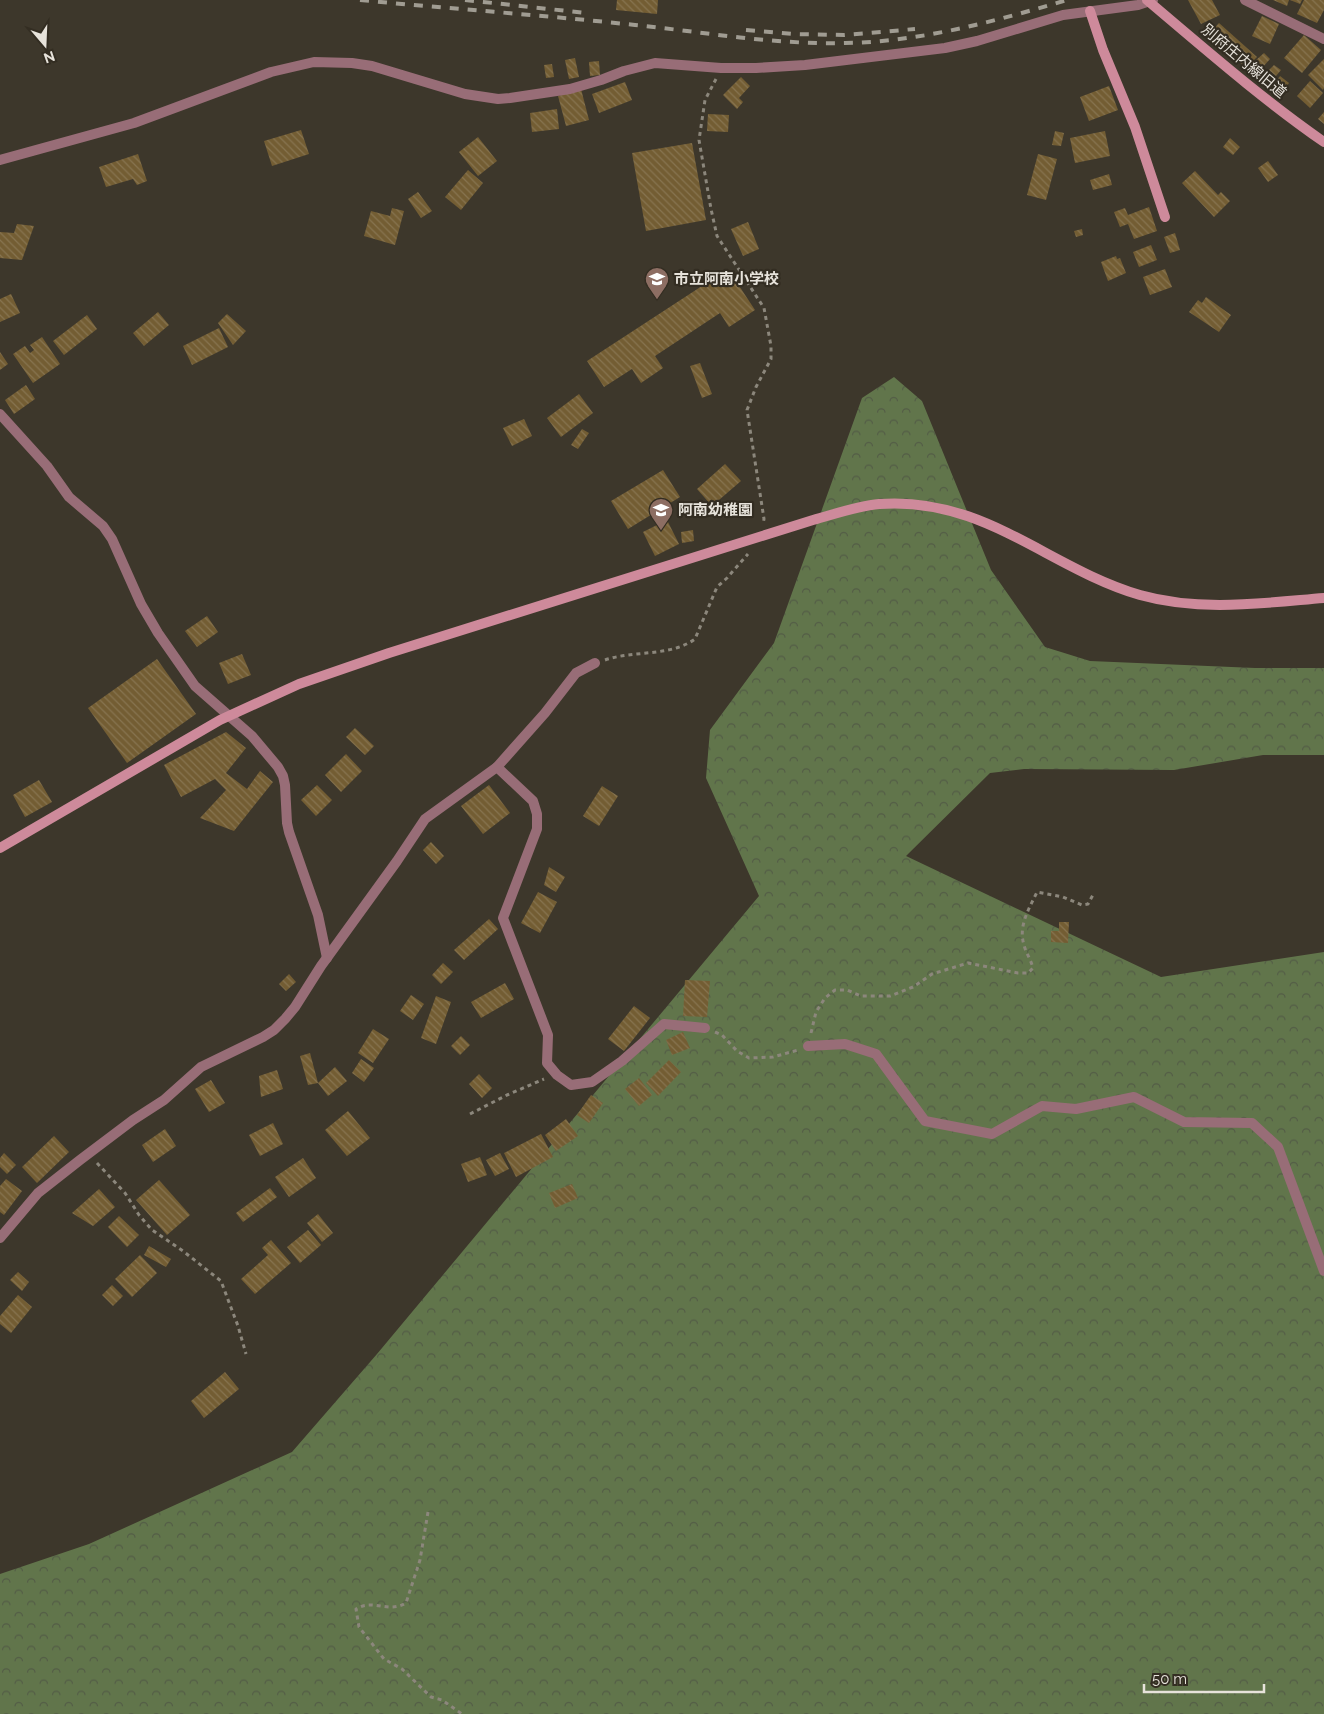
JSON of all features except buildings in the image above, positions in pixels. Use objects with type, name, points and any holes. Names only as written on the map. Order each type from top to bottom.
[{"type":"street","points":[[1246,0],[1324,39]]},
{"type":"street","points":[[0,160],[127,125],[271,72],[314,62],[352,63],[372,66],[444,88],[498,99],[570,89],[655,63],[721,68],[756,68],[805,65],[945,48],[977,41],[1063,15],[1138,5],[1150,1]]},
{"type":"street","name":"別府庄内線旧道","points":[[1150,1],[1248,86],[1324,142]]},
{"type":"street","points":[[1090,11],[1103,50],[1135,128],[1164,217]]},
{"type":"street","points":[[0,414],[38,456],[69,496],[103,526],[112,540],[141,604],[158,633],[195,686],[252,736],[278,767],[283,776],[289,832],[318,915],[326,958]]},
{"type":"street","points":[[0,848],[229,715],[299,684],[388,653],[813,520],[879,504],[930,506],[960,513],[1005,531],[1105,582],[1160,600],[1214,606],[1324,598]]},
{"type":"street","points":[[0,1238],[38,1192],[164,1100],[201,1067],[242,1048],[274,1030],[295,1007],[326,958],[397,861],[425,818],[497,768],[545,713],[576,673],[594,663]]},
{"type":"street","points":[[497,768],[533,801],[537,814],[537,829],[503,918],[548,1035],[547,1063],[556,1074],[571,1085],[592,1082],[622,1061],[664,1024],[705,1028]]},
{"type":"street","points":[[808,1046],[845,1044],[876,1054],[925,1121],[992,1134],[1042,1106],[1076,1109],[1134,1098],[1184,1122],[1252,1122],[1278,1146],[1324,1271]]},
{"type":"path","points":[[721,68],[705,100],[699,140],[717,236],[764,308],[771,346],[771,359],[756,387],[747,410],[764,519],[763,526]]},
{"type":"path","points":[[594,663],[612,657],[687,645],[695,639],[717,586],[727,578],[753,548]]},
{"type":"path","points":[[705,1028],[722,1035],[737,1051],[749,1058],[781,1056],[808,1046],[816,1012],[825,998],[835,990],[847,990],[861,996],[890,996],[913,987],[932,974],[968,963],[1003,971],[1028,972],[1033,968],[1024,945],[1022,929],[1037,892],[1063,897],[1082,905],[1088,904],[1094,892]]},
{"type":"path","points":[[470,1114],[507,1095],[556,1074]]},
{"type":"path","points":[[88,1154],[125,1192],[139,1215],[152,1230],[183,1251],[221,1281],[238,1326],[246,1354]]},
{"type":"path","points":[[428,1512],[420,1560],[406,1602],[397,1608],[364,1604],[356,1609],[359,1627],[384,1658],[402,1669],[430,1696],[442,1700],[462,1714]]},
{"type":"green space","points":[[894,377],[922,401],[991,570],[1045,647],[1090,661],[1255,668],[1324,668],[1324,755],[1263,755],[1174,770],[1024,769],[990,773],[906,856],[1161,977],[1324,952],[1324,1714],[0,1714],[0,1574],[89,1544],[292,1452],[377,1354],[759,896],[706,778],[710,730],[774,643],[862,398]]},
{"type":"railway","points":[[360,0],[601,21],[766,40],[819,43],[873,42],[901,39],[985,23],[1067,0]]},
{"type":"railway","points":[[465,0],[586,13]]},
{"type":"railway","points":[[746,30],[793,34],[844,35],[915,29]]},
{"type":"place","name":"市立阿南小学校","points":[[657,300]]},
{"type":"place","name":"阿南幼稚園","points":[[661,531]]}]
